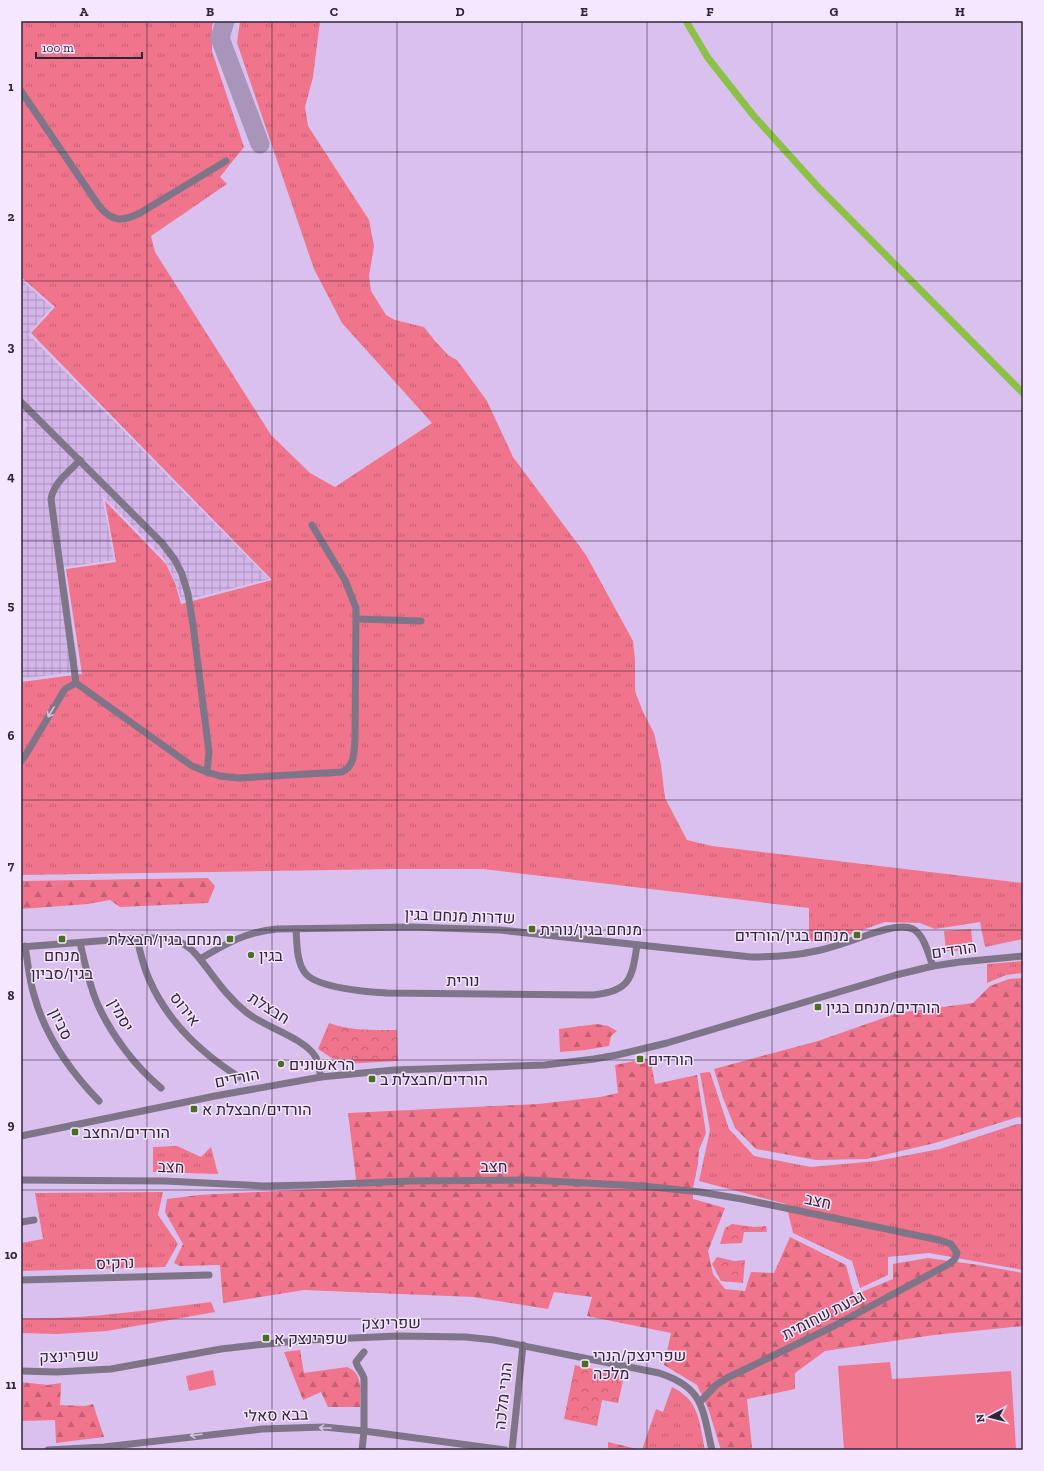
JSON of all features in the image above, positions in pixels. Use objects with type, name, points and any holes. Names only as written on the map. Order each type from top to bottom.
[{"type":"street","points":[[21,91],[99,206],[106,214],[113,218],[130,218],[140,213],[226,161]]},
{"type":"street","points":[[21,402],[162,543],[175,560],[182,574],[188,594],[194,633],[209,752],[207,772]]},
{"type":"street","points":[[80,460],[56,485],[51,499],[76,683],[192,766],[220,776],[238,778],[332,773],[342,772],[348,769],[351,764],[354,754],[356,608],[345,580],[312,525]]},
{"type":"street","points":[[357,619],[421,621]]},
{"type":"street","points":[[21,761],[65,689],[76,683]]},
{"type":"street","name":"שדרות מנחם בגין","points":[[200,959],[250,933],[278,928],[411,927],[500,930],[752,957],[787,956],[816,951],[883,930],[896,927],[905,927],[913,929],[919,934],[924,941],[933,966]]},
{"type":"street","name":"נורית","points":[[296,929],[299,959],[306,974],[313,979],[363,992],[607,994],[624,986],[629,980],[633,972],[638,945]]},
{"type":"street","points":[[23,946],[137,938],[170,938],[182,943],[192,950],[200,959]]},
{"type":"street","name":"אירוס","points":[[137,938],[148,978],[165,1010],[177,1025],[202,1050],[216,1062],[239,1077]]},
{"type":"street","name":"יסמין","points":[[80,943],[92,987],[106,1021],[126,1051],[161,1088]]},
{"type":"street","name":"סביון","points":[[23,946],[34,996],[52,1042],[75,1074],[99,1101]]},
{"type":"street","name":"הורדים","points":[[21,1136],[216,1096],[321,1077],[394,1070],[545,1065],[617,1055],[667,1043],[896,975],[933,966],[1023,956]]},
{"type":"street","name":"חבצלת","points":[[200,959],[227,994],[242,1009],[259,1022],[303,1044],[311,1050],[316,1057],[321,1077]]},
{"type":"street","name":"חצב","points":[[21,1180],[165,1181],[264,1186],[313,1186],[411,1181],[529,1180],[643,1186],[700,1192],[742,1199],[939,1240],[951,1244],[957,1252]]},
{"type":"street","points":[[21,1222],[34,1220]]},
{"type":"street","name":"גבעת שחומית","points":[[700,1402],[716,1385],[727,1378],[832,1327],[949,1264],[954,1260],[957,1252]]},
{"type":"street","name":"נרקיס","points":[[21,1280],[209,1275]]},
{"type":"street","name":"שפרינצק","points":[[21,1371],[57,1372],[111,1369],[221,1349],[316,1339],[398,1336],[466,1337],[523,1345],[659,1373],[682,1382],[691,1389],[700,1402],[712,1450]]},
{"type":"street","name":"הנרי מלכה","points":[[512,1450],[523,1345]]},
{"type":"street","points":[[362,1450],[364,1431],[364,1378],[356,1362],[364,1352]]},
{"type":"street","name":"בבא סאלי","points":[[48,1450],[104,1447],[262,1428],[324,1427],[505,1450]]},
{"type":"shaded area","points":[[21,280],[52,307],[28,334],[269,579],[182,601],[172,574],[163,557],[102,495],[114,560],[64,567],[79,672],[23,678],[21,664],[21,434],[28,425],[21,418]]},
{"type":"green space","points":[[21,21],[214,21],[212,26],[212,51],[244,147],[220,177],[227,184],[151,236],[155,252],[271,435],[310,473],[335,487],[432,423],[342,323],[314,269],[237,43],[240,21],[320,21],[313,77],[305,107],[308,126],[369,220],[374,246],[369,276],[371,291],[386,315],[395,320],[424,327],[449,356],[457,360],[487,401],[513,457],[586,555],[633,641],[635,660],[635,691],[643,712],[654,733],[661,765],[665,798],[687,840],[712,846],[1023,883],[1023,939],[985,947],[980,922],[935,929],[920,923],[885,922],[828,942],[809,941],[809,908],[483,869],[21,875],[21,682],[82,674],[66,569],[116,562],[105,501],[166,564],[175,583],[181,604],[272,580],[31,333],[55,307],[21,277]]},
{"type":"green space","points":[[208,878],[215,886],[208,903],[120,907],[110,900],[88,904],[21,909],[21,881]]},
{"type":"green space","points":[[971,929],[973,950],[946,951],[944,931]]},
{"type":"green space","points":[[1023,961],[1023,973],[1006,975],[987,983],[987,964]]},
{"type":"green space","points":[[1023,978],[1023,1118],[1018,1117],[935,1143],[867,1159],[816,1160],[756,1149],[735,1128],[723,1098],[714,1069],[818,1041],[898,1013],[973,1003],[990,986],[1009,979]]},
{"type":"green space","points":[[329,1023],[354,1029],[397,1030],[398,1061],[343,1064],[330,1057],[318,1049]]},
{"type":"green space","points":[[597,1024],[608,1026],[617,1031],[611,1036],[609,1046],[560,1052],[559,1029]]},
{"type":"green space","points":[[650,1058],[655,1084],[697,1075],[706,1133],[699,1150],[693,1188],[693,1199],[725,1208],[708,1251],[713,1274],[725,1289],[745,1291],[751,1272],[774,1273],[790,1237],[846,1265],[854,1295],[893,1279],[893,1264],[928,1258],[1023,1273],[1023,1326],[934,1335],[825,1351],[795,1373],[795,1389],[747,1399],[752,1448],[745,1450],[721,1450],[708,1408],[697,1385],[664,1365],[671,1333],[587,1316],[592,1297],[554,1292],[548,1309],[473,1297],[304,1290],[223,1303],[220,1265],[180,1266],[174,1263],[183,1244],[165,1212],[167,1199],[199,1195],[357,1187],[348,1113],[538,1104],[600,1097],[618,1093],[615,1065]]},
{"type":"green space","points":[[710,1072],[729,1129],[754,1156],[811,1167],[876,1161],[940,1149],[1017,1124],[1023,1124],[1023,1270],[929,1253],[888,1257],[888,1275],[860,1288],[852,1261],[793,1233],[786,1204],[699,1181],[710,1130],[700,1073]]},
{"type":"green space","points":[[177,1146],[201,1157],[211,1147],[218,1174],[153,1172],[153,1147]]},
{"type":"green space","points":[[163,1192],[158,1215],[178,1244],[165,1267],[21,1271],[21,1243],[43,1239],[35,1193]]},
{"type":"green space","points":[[732,1224],[754,1227],[766,1226],[767,1232],[744,1232],[742,1243],[720,1244],[725,1228]]},
{"type":"green space","points":[[717,1257],[734,1261],[745,1260],[743,1283],[721,1281],[712,1264]]},
{"type":"green space","points":[[211,1302],[215,1312],[107,1331],[56,1334],[21,1333],[21,1318],[93,1316]]},
{"type":"green space","points":[[300,1350],[304,1373],[347,1367],[352,1370],[359,1378],[360,1407],[328,1407],[321,1392],[303,1400],[284,1352]]},
{"type":"green space","points":[[890,1362],[892,1379],[1011,1371],[1016,1449],[844,1450],[838,1366]]},
{"type":"green space","points":[[575,1365],[624,1376],[618,1403],[602,1400],[597,1426],[564,1419]]},
{"type":"green space","points":[[213,1370],[216,1385],[189,1391],[186,1376]]},
{"type":"green space","points":[[21,1382],[48,1385],[61,1383],[60,1405],[85,1406],[93,1404],[104,1437],[56,1443],[55,1420],[21,1421]]},
{"type":"green space","points":[[672,1387],[689,1399],[693,1405],[699,1420],[705,1450],[642,1450],[656,1409],[663,1412]]},
{"type":"green space","points":[[608,1442],[637,1449],[608,1450]]},
{"type":"waterway","points":[[686,21],[708,58],[753,115],[819,188],[1023,393]]},
{"type":"taxiway","points":[[225,21],[220,38],[260,144]]},
{"type":"place","name":"מנחם בגין/נורית","points":[[532,929]]},
{"type":"place","name":"מנחם בגין/הורדים","points":[[857,935]]},
{"type":"place","name":"מנחם בגין/סביון","points":[[62,939]]},
{"type":"place","name":"מנחם בגין/חבצלת","points":[[230,939]]},
{"type":"place","name":"בגין","points":[[251,955]]},
{"type":"place","name":"הורדים/מנחם בגין","points":[[818,1007]]},
{"type":"place","name":"הורדים","points":[[640,1059]]},
{"type":"place","name":"הראשונים","points":[[281,1064]]},
{"type":"place","name":"הורדים/חבצלת ב","points":[[372,1079]]},
{"type":"place","name":"הורדים/חבצלת א","points":[[194,1109]]},
{"type":"place","name":"הורדים/החצב","points":[[75,1132]]},
{"type":"place","name":"שפרינצק א","points":[[266,1338]]},
{"type":"place","name":"שפרינצק/הנרי מלכה","points":[[585,1364]]}]
